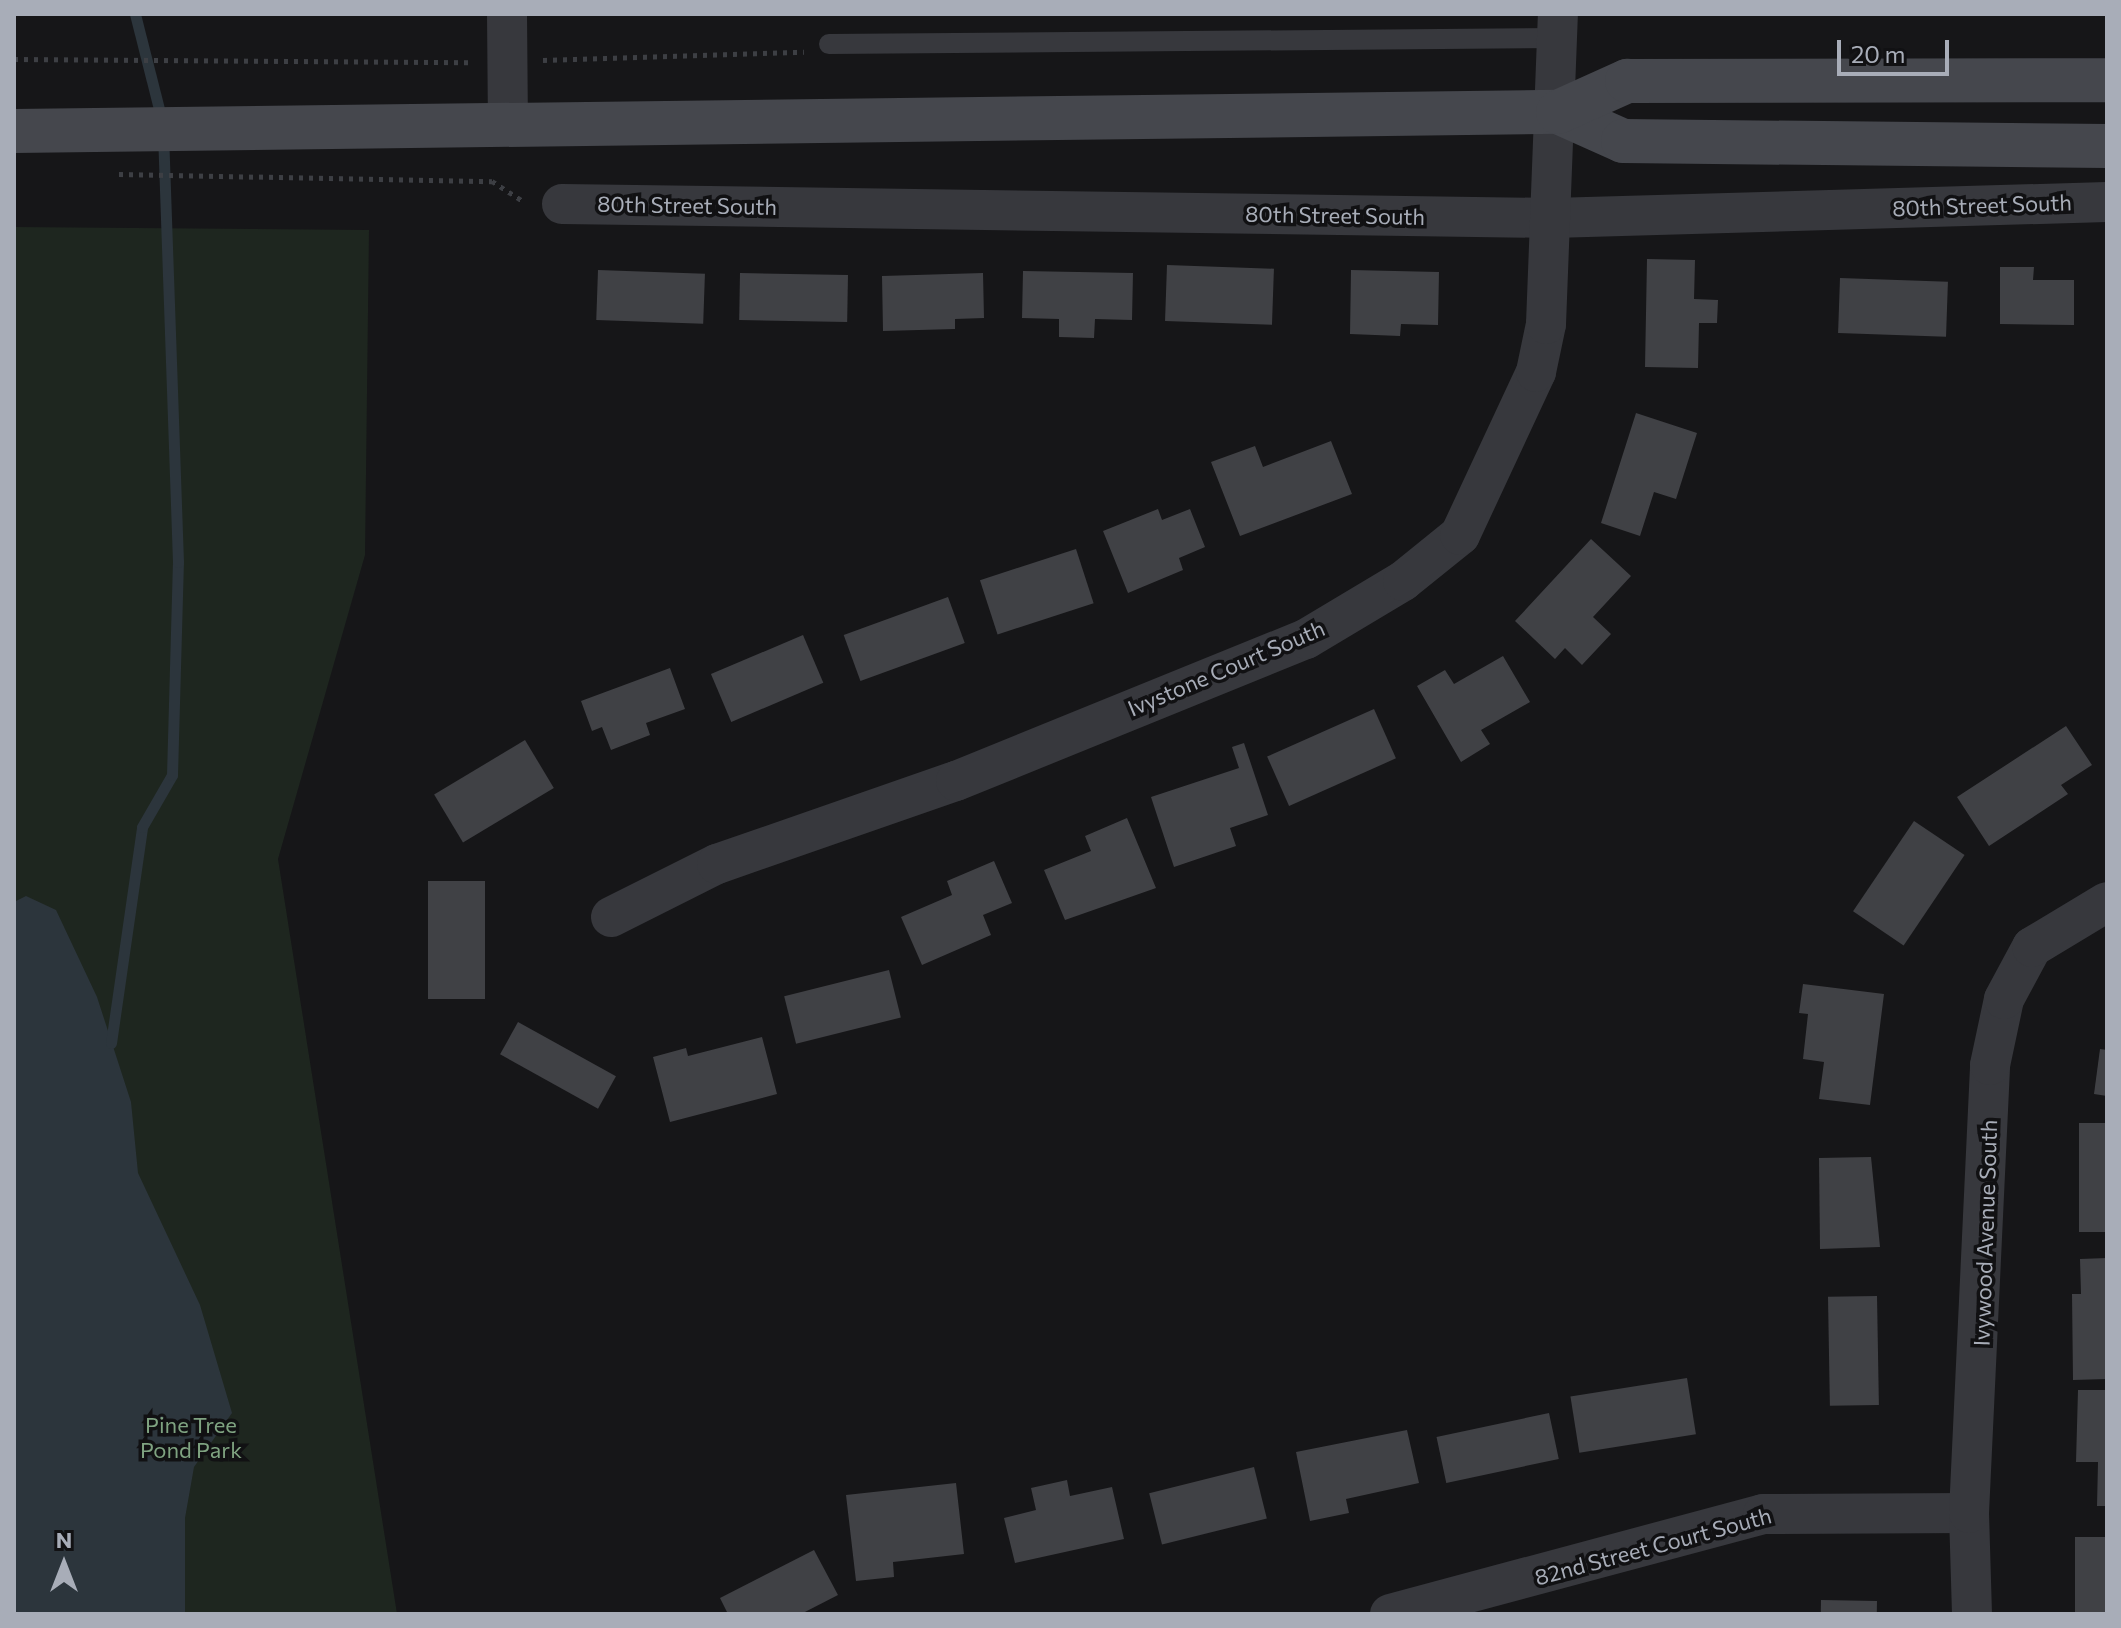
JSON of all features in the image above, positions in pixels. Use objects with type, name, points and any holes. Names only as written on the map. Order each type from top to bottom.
[{"type":"main road","points":[[14,131],[1558,112],[1627,81],[2107,80]]},
{"type":"main road","points":[[1558,112],[1623,141],[2107,146]]},
{"type":"street","points":[[507,14],[508,125]]},
{"type":"street","name":"Ivystone Court South","points":[[611,917],[717,864],[956,781],[1306,639],[1403,581],[1460,535],[1497,468],[1536,372],[1552,218],[1558,112],[1558,26]]},
{"type":"street","name":"80th Street South","points":[[562,204],[1552,218],[2107,202]]},
{"type":"street","name":"Ivywood Avenue South","points":[[1972,1614],[1969,1513],[1990,1065],[2004,999],[2032,947],[2107,902]]},
{"type":"street","name":"82nd Street Court South","points":[[1390,1614],[1763,1514],[1969,1513]]},
{"type":"lane","points":[[829,44],[1558,26]]},
{"type":"path","points":[[14,59],[761,58],[829,44]]},
{"type":"path","points":[[100,173],[492,181],[525,202],[562,204]]},
{"type":"green space","name":"Pine Tree Pond Park","points":[[14,227],[369,230],[365,555],[278,859],[397,1614],[14,1614]]},
{"type":"shaded area","points":[[26,896],[56,910],[97,997],[131,1102],[138,1173],[200,1305],[232,1413],[194,1467],[185,1518],[185,1614],[14,1614],[14,902]]},
{"type":"building","points":[[1647,259],[1695,260],[1694,299],[1718,300],[1717,323],[1699,323],[1698,368],[1645,367]]},
{"type":"building","points":[[1167,265],[1274,269],[1272,325],[1165,321]]},
{"type":"building","points":[[2000,267],[2034,267],[2033,280],[2074,280],[2074,325],[2000,324]]},
{"type":"building","points":[[598,270],[705,274],[703,324],[596,320]]},
{"type":"building","points":[[1351,270],[1439,272],[1438,325],[1401,324],[1400,336],[1350,334]]},
{"type":"building","points":[[1023,271],[1133,273],[1132,320],[1095,319],[1094,338],[1059,337],[1059,319],[1022,318]]},
{"type":"building","points":[[740,273],[848,275],[847,322],[739,320]]},
{"type":"building","points":[[983,273],[984,318],[955,319],[955,329],[883,331],[882,276]]},
{"type":"building","points":[[1840,278],[1948,282],[1946,337],[1838,333]]},
{"type":"building","points":[[1636,413],[1697,433],[1676,499],[1654,492],[1640,536],[1601,523]]},
{"type":"building","points":[[1331,441],[1352,494],[1240,536],[1211,462],[1255,446],[1263,467]]},
{"type":"building","points":[[1158,509],[1162,520],[1190,509],[1205,547],[1179,558],[1183,570],[1128,593],[1103,531]]},
{"type":"building","points":[[1591,539],[1631,576],[1593,617],[1611,634],[1582,665],[1565,648],[1555,659],[1515,621]]},
{"type":"building","points":[[1076,549],[1094,603],[998,634],[980,580]]},
{"type":"building","points":[[948,597],[965,643],[860,681],[844,635]]},
{"type":"building","points":[[803,635],[823,683],[731,722],[711,674]]},
{"type":"building","points":[[1503,656],[1530,702],[1481,730],[1490,744],[1461,762],[1417,686],[1445,670],[1454,684]]},
{"type":"building","points":[[670,668],[685,709],[646,723],[650,735],[611,750],[602,727],[592,731],[581,701]]},
{"type":"building","points":[[1374,709],[1396,758],[1289,806],[1267,757]]},
{"type":"building","points":[[2066,726],[2092,765],[2061,785],[2068,794],[1989,846],[1957,797]]},
{"type":"building","points":[[525,740],[554,788],[463,843],[434,795]]},
{"type":"building","points":[[1244,743],[1268,815],[1230,828],[1236,846],[1174,867],[1151,797],[1239,768],[1232,747]]},
{"type":"building","points":[[1127,818],[1156,888],[1065,920],[1044,870],[1091,851],[1085,836]]},
{"type":"building","points":[[1914,821],[1965,855],[1904,945],[1853,911]]},
{"type":"building","points":[[994,861],[1012,903],[983,915],[991,935],[922,965],[901,917],[952,895],[947,881]]},
{"type":"building","points":[[428,881],[485,881],[485,999],[428,999]]},
{"type":"building","points":[[889,970],[901,1018],[796,1044],[784,996]]},
{"type":"building","points":[[1803,984],[1884,994],[1870,1105],[1819,1099],[1824,1062],[1803,1059],[1808,1014],[1799,1013]]},
{"type":"building","points":[[518,1022],[616,1076],[598,1109],[500,1054]]},
{"type":"building","points":[[762,1037],[777,1094],[670,1122],[653,1057],[686,1048],[688,1056]]},
{"type":"building","points":[[2100,1049],[2107,1050],[2107,1096],[2094,1094]]},
{"type":"building","points":[[2079,1123],[2107,1123],[2107,1232],[2079,1232]]},
{"type":"building","points":[[1871,1157],[1880,1247],[1820,1249],[1819,1158]]},
{"type":"building","points":[[2107,1258],[2107,1379],[2073,1380],[2072,1294],[2081,1294],[2080,1259]]},
{"type":"building","points":[[1877,1296],[1879,1405],[1830,1406],[1828,1297]]},
{"type":"building","points":[[1687,1378],[1696,1434],[1579,1453],[1570,1396]]},
{"type":"building","points":[[2078,1390],[2107,1390],[2107,1506],[2097,1506],[2098,1462],[2076,1462]]},
{"type":"building","points":[[1549,1413],[1559,1459],[1446,1483],[1437,1437]]},
{"type":"building","points":[[1407,1430],[1419,1483],[1346,1499],[1349,1513],[1310,1521],[1296,1452]]},
{"type":"building","points":[[1254,1467],[1267,1518],[1162,1545],[1149,1493]]},
{"type":"building","points":[[1067,1480],[1070,1496],[1112,1487],[1124,1539],[1015,1563],[1004,1518],[1036,1510],[1031,1488]]},
{"type":"building","points":[[956,1483],[964,1554],[893,1562],[894,1577],[856,1581],[846,1495]]},
{"type":"building","points":[[2075,1537],[2107,1537],[2107,1614],[2075,1614]]},
{"type":"building","points":[[814,1550],[838,1595],[801,1614],[728,1614],[720,1598]]},
{"type":"building","points":[[1821,1600],[1877,1601],[1877,1614],[1821,1614]]},
{"type":"waterway","points":[[135,14],[162,121]]},
{"type":"waterway","points":[[111,1043],[142,827],[172,775],[178,562],[163,138]]}]
